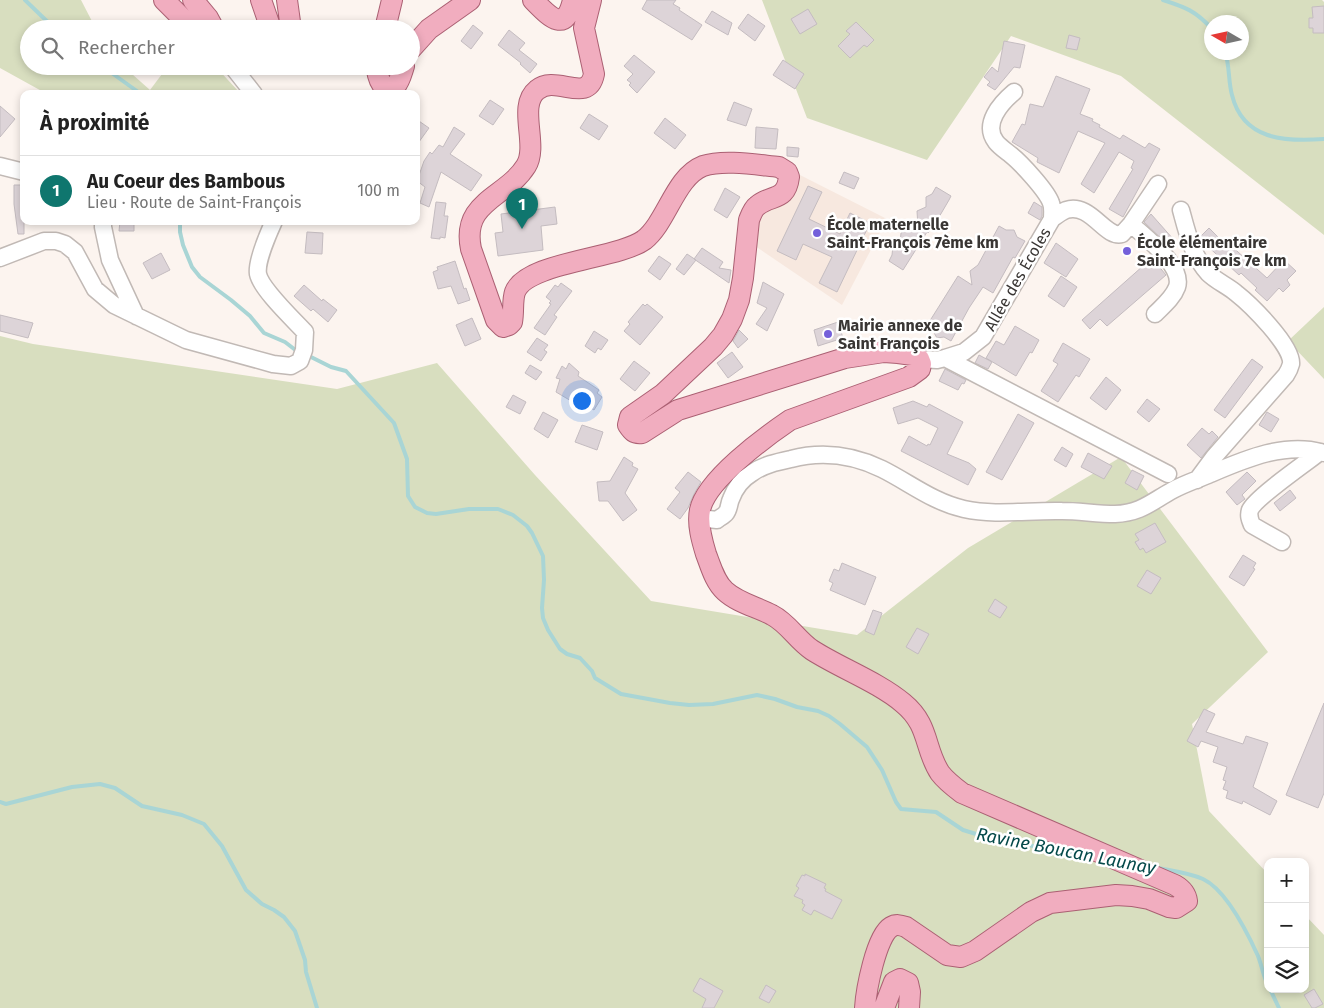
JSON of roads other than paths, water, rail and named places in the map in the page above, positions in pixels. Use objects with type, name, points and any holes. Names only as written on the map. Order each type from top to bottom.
[{"type":"main road","points":[[164,0],[184,20]]},
{"type":"main road","points":[[193,0],[209,20]]},
{"type":"main road","points":[[261,0],[268,20]]},
{"type":"main road","points":[[287,0],[290,20]]},
{"type":"main road","points":[[387,20],[392,0]]},
{"type":"main road","points":[[420,39],[429,29],[470,0]]},
{"type":"main road","points":[[533,0],[550,18],[559,20],[564,19],[570,13],[573,0]]},
{"type":"main road","points":[[592,0],[584,28],[594,74],[593,79],[589,86],[581,90],[555,84],[541,87],[535,91],[529,102],[528,114],[532,152],[527,165],[519,175],[476,212],[471,222],[468,237],[471,249],[493,312],[500,326],[506,327],[512,322],[516,290],[521,283],[555,267],[630,247],[644,239],[657,224],[682,185],[703,166],[734,164],[784,169],[789,176],[786,187],[777,198],[764,201],[752,211],[749,220],[739,300],[732,319],[723,335],[706,354],[663,394],[630,417],[628,425],[637,434],[642,433],[678,410],[845,358],[884,352],[914,355],[919,359],[920,369],[909,377],[790,420],[773,432],[713,485],[700,508],[699,518],[703,544],[711,568],[719,584],[733,597],[773,615],[810,648],[903,703],[919,720],[939,772],[962,793],[1175,885],[1186,896],[1187,901],[1176,908],[1168,907],[1149,899],[1132,896],[1050,903],[1031,912],[975,951],[961,957],[947,955],[906,927],[898,925],[890,928],[881,940],[874,959],[865,1008]]},
{"type":"main road","points":[[378,75],[384,88],[388,89],[392,89],[397,85],[401,75]]},
{"type":"main road","points":[[884,1008],[894,982],[900,979],[908,983],[910,992],[909,1008]]},
{"type":"street","points":[[239,75],[251,90]]},
{"type":"street","name":"Allée des Écoles","points":[[919,359],[937,360],[964,352],[983,337],[1052,219],[1051,203],[1046,194],[1012,156],[996,142],[993,134],[992,126],[997,109],[1014,92]]},
{"type":"street","points":[[0,166],[20,171]]},
{"type":"street","points":[[1052,219],[1067,210],[1085,211],[1118,235],[1122,234],[1158,184]]},
{"type":"street","points":[[1182,210],[1190,242],[1198,259],[1209,274],[1236,293],[1274,331],[1284,345],[1291,364],[1286,375],[1214,457],[1197,480]]},
{"type":"street","points":[[1131,224],[1168,260],[1177,276],[1178,284],[1176,289],[1155,314]]},
{"type":"street","points":[[103,225],[110,260],[136,316]]},
{"type":"street","points":[[0,258],[44,241],[56,241],[65,244],[75,252],[94,289],[114,305],[186,340],[272,364],[291,366],[302,356],[305,332],[269,294],[258,274],[264,245],[272,225]]},
{"type":"street","points":[[945,358],[1168,474]]},
{"type":"street","points":[[699,518],[717,520],[726,513],[738,485],[752,473],[772,463],[818,454],[835,455],[866,463],[883,470],[918,491],[962,508],[985,512],[1063,511],[1097,514],[1137,511],[1173,490],[1235,464],[1268,453],[1303,450],[1322,453]]},
{"type":"street","points":[[1282,542],[1252,525],[1249,518],[1250,509],[1260,499],[1322,453]]},
{"type":"waterway","name":"Ravine Boucan Launay","points":[[25,0],[46,20]]},
{"type":"waterway","points":[[1163,0],[1190,10],[1204,21]]},
{"type":"waterway","points":[[1227,60],[1232,95],[1238,110],[1246,121],[1267,135],[1295,140],[1324,139]]},
{"type":"waterway","name":"Ravine Boucan Launay","points":[[115,75],[135,90]]},
{"type":"waterway","name":"Ravine Boucan Launay","points":[[180,225],[183,245],[192,267],[200,277],[250,316],[264,333],[285,342],[298,352]]},
{"type":"waterway","name":"Ravine Boucan Launay","points":[[307,355],[331,367],[346,371],[394,423],[407,459],[408,496],[415,507],[427,513],[436,514],[469,509],[498,509],[513,515],[527,526],[543,556],[542,608],[543,618],[548,630],[560,649],[567,654],[580,658],[592,671],[595,678],[621,694],[670,703],[689,705],[713,704],[757,695],[818,711],[840,724],[867,747],[882,770],[901,809],[936,812],[963,830],[976,834],[1090,858]]},
{"type":"waterway","points":[[0,802],[6,804],[72,787],[100,784],[115,788],[142,806],[182,815],[204,824],[222,846],[246,890],[262,904],[284,917],[295,931],[305,960],[306,972],[317,1008]]},
{"type":"waterway","name":"Ravine Boucan Launay","points":[[1158,868],[1203,879],[1220,893],[1228,902],[1248,936],[1258,956],[1264,975]]},
{"type":"waterway","name":"Ravine Boucan Launay","points":[[1272,993],[1279,1008]]},
{"type":"place","name":"Au Coeur des Bambous","points":[[522,229]]},
{"type":"place","name":"École maternelle Saint-François 7ème km","points":[[817,233]]},
{"type":"place","name":"École élémentaire Saint-François 7e km","points":[[1127,251]]},
{"type":"place","name":"Mairie annexe de Saint François","points":[[828,334]]}]
